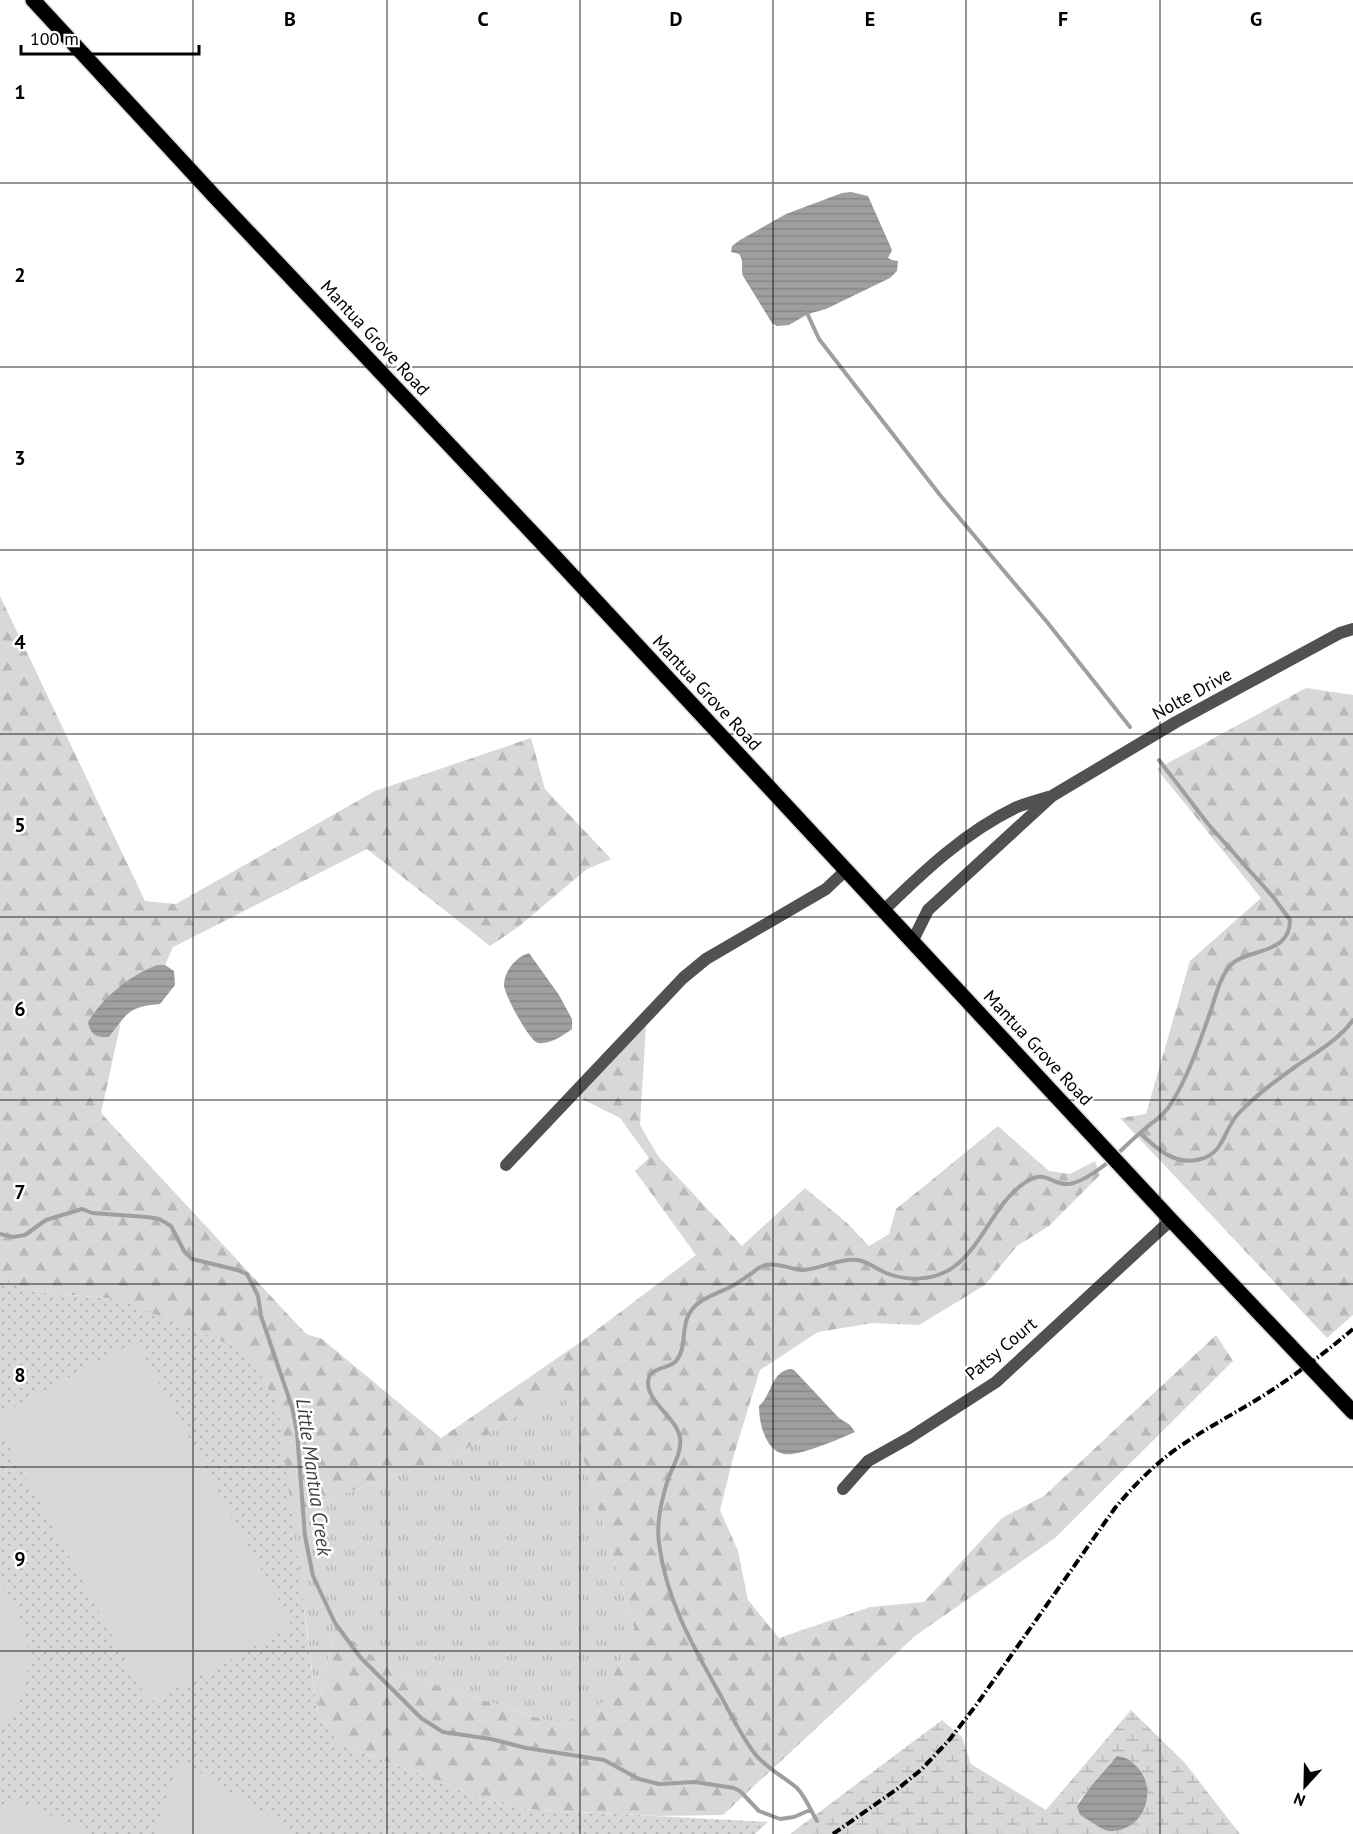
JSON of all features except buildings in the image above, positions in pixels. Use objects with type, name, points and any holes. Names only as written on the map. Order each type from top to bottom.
[{"type":"main road","name":"Mantua Grove Road","points":[[33,0],[1171,1220],[1353,1412]]},
{"type":"street","name":"Nolte Drive","points":[[912,942],[928,910],[1052,796],[1176,722],[1353,628]]},
{"type":"street","name":"Nolte Drive","points":[[883,910],[935,861],[965,838],[1019,807],[1052,796]]},
{"type":"street","points":[[506,1165],[683,978],[706,959],[826,889],[845,871]]},
{"type":"street","name":"Patsy Court","points":[[843,1489],[868,1461],[909,1438],[996,1382],[1171,1220]]},
{"type":"green space","points":[[0,596],[145,901],[176,904],[375,791],[531,738],[545,789],[611,859],[587,869],[517,928],[490,946],[367,849],[173,947],[165,965],[157,965],[109,1037],[121,1022],[101,1113],[306,1334],[322,1339],[441,1438],[582,1341],[696,1255],[635,1171],[649,1158],[620,1118],[578,1097],[646,1025],[640,1125],[658,1156],[742,1246],[805,1188],[847,1223],[869,1246],[889,1234],[896,1209],[998,1126],[1049,1171],[1070,1174],[1095,1161],[1100,1175],[1049,1226],[1017,1246],[985,1285],[919,1325],[873,1323],[818,1332],[760,1370],[720,1510],[738,1551],[748,1600],[779,1638],[870,1607],[924,1602],[1002,1518],[1044,1496],[1216,1335],[1233,1361],[1055,1538],[915,1636],[723,1815],[658,1816],[521,1809],[476,1797],[339,1744],[317,1711],[335,1627],[391,1670],[560,1725],[602,1703],[634,1628],[562,1387],[461,1452],[290,1513],[278,1405],[117,1299],[28,1291],[0,1276]]},
{"type":"green space","points":[[1306,688],[1353,695],[1353,1315],[1327,1338],[1120,1118],[1146,1114],[1190,961],[1261,898],[1157,769]]},
{"type":"green space","points":[[0,1276],[28,1291],[117,1299],[246,1351],[278,1405],[317,1711],[339,1744],[476,1797],[521,1809],[768,1822],[755,1834],[0,1834]]},
{"type":"green space","points":[[136,1341],[292,1626],[149,1703],[0,1430],[0,1415]]},
{"type":"green space","points":[[562,1386],[634,1628],[602,1704],[560,1725],[391,1670],[335,1627],[317,1711],[290,1513],[461,1452]]},
{"type":"green space","points":[[0,1582],[12,1599],[20,1617],[26,1635],[28,1653],[23,1690],[17,1708],[7,1726],[0,1724]]},
{"type":"green space","points":[[1131,1710],[1185,1763],[1240,1834],[790,1834],[942,1720],[962,1737],[971,1764],[1046,1810]],"holes":[[[1123,1757],[1137,1766],[1108,1831],[1080,1815],[1077,1806],[1079,1801],[1112,1761]]]},
{"type":"green space","points":[[180,1760],[292,1830],[292,1834],[154,1834]]},
{"type":"green space","points":[[6,1798],[92,1831],[91,1834],[0,1834],[0,1814]]},
{"type":"shaded area","points":[[851,192],[868,196],[892,250],[888,258],[898,261],[897,271],[890,278],[826,309],[808,314],[789,325],[777,326],[772,323],[743,276],[741,257],[731,252],[732,246],[786,214],[842,193]]},
{"type":"shaded area","points":[[529,953],[559,995],[572,1019],[572,1029],[561,1037],[542,1043],[534,1041],[529,1035],[508,997],[504,984],[512,965]]},
{"type":"shaded area","points":[[157,965],[165,965],[174,971],[175,985],[160,1004],[134,1009],[109,1037],[97,1036],[90,1030],[88,1022],[109,995],[127,981]]},
{"type":"shaded area","points":[[791,1369],[855,1432],[795,1454],[783,1454],[776,1451],[766,1439],[759,1406],[779,1374]]},
{"type":"shaded area","points":[[1117,1756],[1130,1761],[1142,1774],[1147,1796],[1145,1807],[1131,1825],[1121,1830],[1108,1831],[1080,1815],[1077,1806]]},
{"type":"waterway","points":[[807,313],[819,339],[940,495],[1047,622],[1130,727]]},
{"type":"waterway","points":[[1116,1155],[1161,1116],[1172,1102],[1189,1070],[1220,983],[1229,967],[1245,956],[1266,950],[1283,940],[1288,932],[1290,920],[1274,898],[1208,824],[1159,760]]},
{"type":"waterway","points":[[1141,1134],[1161,1151],[1176,1158],[1192,1161],[1209,1156],[1215,1152],[1233,1120],[1245,1107],[1273,1083],[1334,1040],[1353,1020]]},
{"type":"waterway","points":[[817,1821],[797,1788],[765,1764],[746,1741],[692,1642],[675,1604],[663,1564],[658,1527],[664,1494],[678,1454],[680,1438],[674,1424],[652,1396],[649,1389],[649,1377],[655,1371],[676,1361],[682,1350],[685,1325],[695,1306],[736,1284],[762,1266],[771,1264],[803,1270],[857,1260],[886,1273],[902,1277],[918,1279],[942,1274],[960,1262],[1003,1204],[1023,1184],[1037,1177],[1048,1178],[1063,1184],[1074,1183],[1091,1175],[1111,1160]]},
{"type":"waterway","name":"Little Mantua Creek","points":[[0,1234],[13,1237],[25,1235],[46,1220],[82,1209],[92,1213],[147,1217],[159,1219],[171,1226],[184,1251],[192,1259],[247,1274],[258,1296],[261,1316],[292,1407],[297,1432],[305,1536],[313,1576],[335,1623],[360,1657],[421,1718],[443,1732],[604,1760],[639,1779],[659,1784],[695,1782],[734,1788],[740,1791],[759,1811],[780,1819],[794,1817],[810,1810]]},
{"type":"railway","points":[[833,1834],[900,1787],[922,1769],[950,1739],[1115,1508],[1146,1474],[1192,1439],[1291,1377],[1353,1329]]}]
